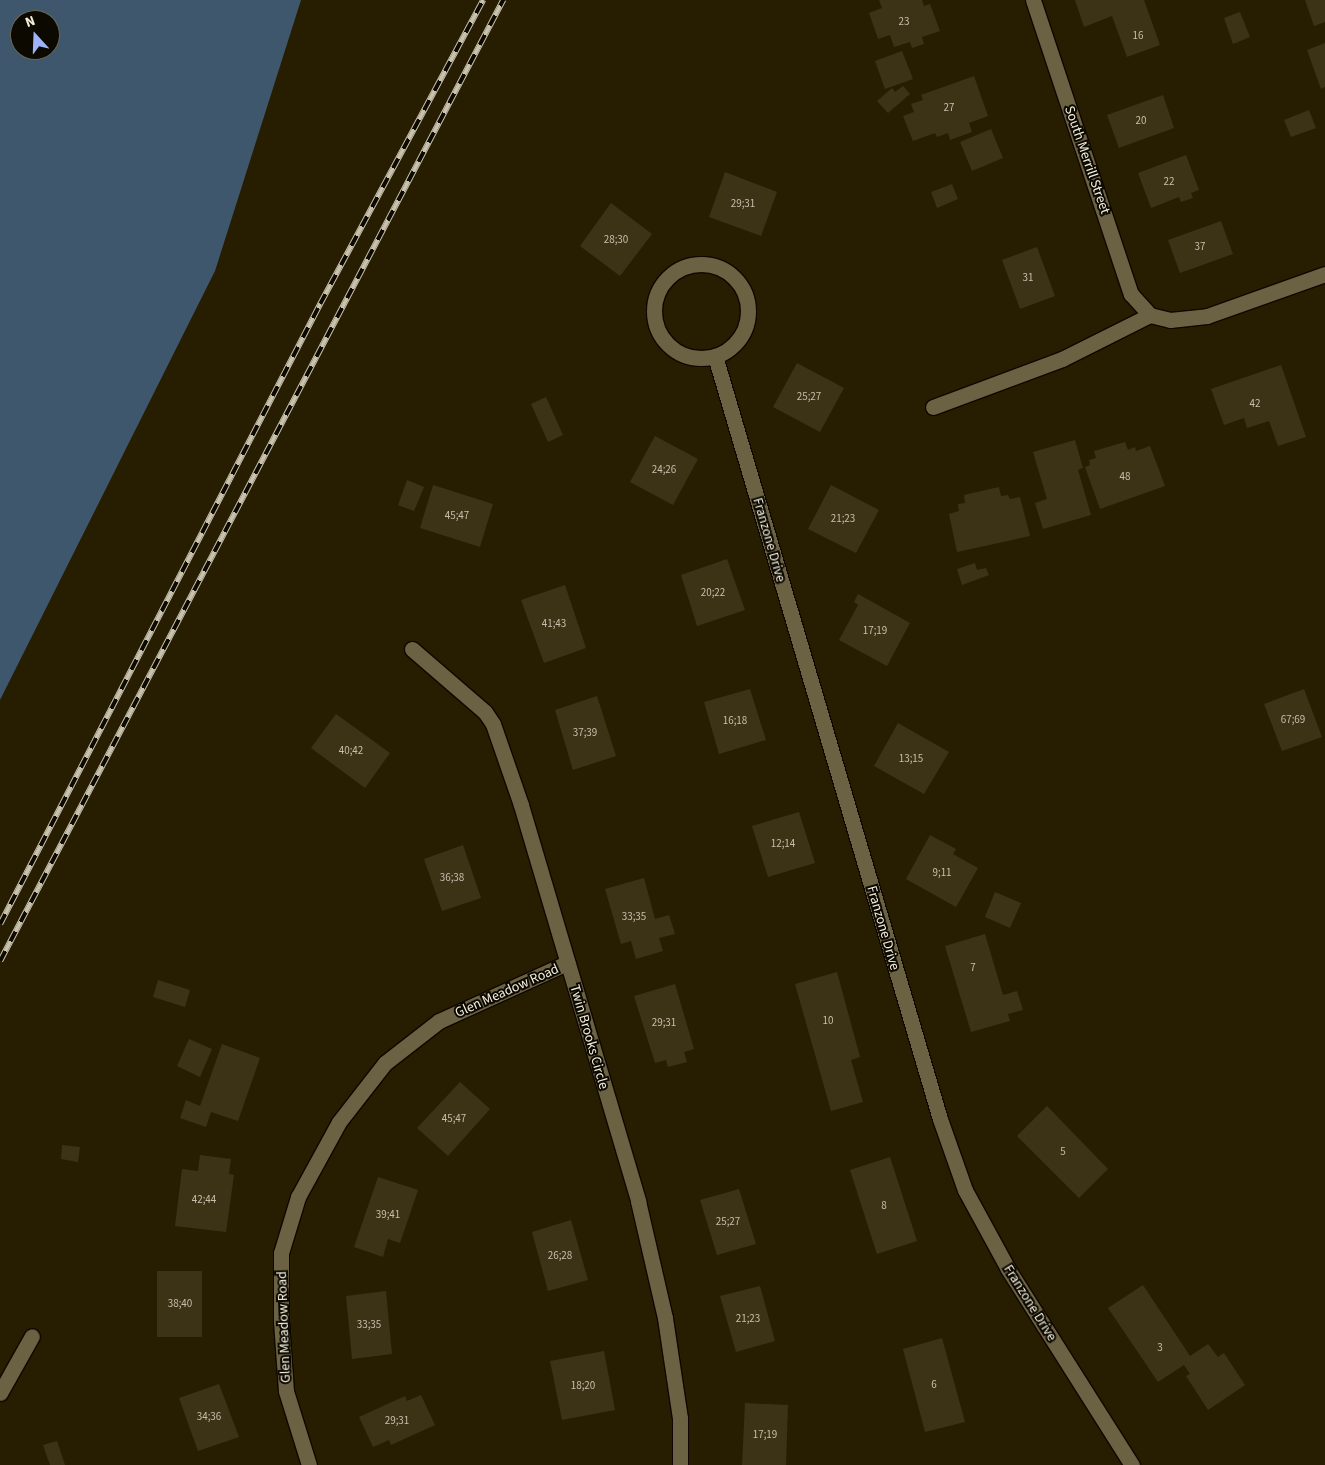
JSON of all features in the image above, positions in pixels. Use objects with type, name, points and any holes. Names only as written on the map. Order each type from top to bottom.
[{"type":"street","name":"South Merrill Street","points":[[1033,0],[1131,294],[1150,315]]},
{"type":"street","points":[[695,264],[723,268],[734,276],[748,301],[747,322],[738,340],[715,356],[701,358],[674,350],[657,327],[655,300],[661,286],[682,268],[695,264]]},
{"type":"street","points":[[933,407],[1062,359],[1150,315],[1170,320],[1207,316],[1325,274]]},
{"type":"street","name":"Franzone Drive","points":[[715,356],[934,1101],[965,1190],[1008,1269],[1132,1465]]},
{"type":"street","name":"Twin Brooks Circle","points":[[412,649],[477,701],[493,724],[521,805],[638,1201],[665,1318],[680,1418],[680,1465]]},
{"type":"street","name":"Glen Meadow Road","points":[[309,1465],[286,1391],[281,1322],[281,1253],[298,1196],[339,1122],[385,1063],[439,1021],[567,963]]},
{"type":"street","points":[[0,1393],[32,1336]]},
{"type":"water","points":[[0,0],[301,0],[215,271],[0,700]]},
{"type":"building","points":[[879,0],[922,0],[924,6],[930,4],[940,31],[922,37],[924,44],[912,48],[910,42],[894,47],[890,35],[878,39],[869,13],[882,8]]},
{"type":"building","points":[[1075,0],[1144,0],[1160,45],[1127,57],[1112,16],[1084,27]]},
{"type":"building","points":[[1305,0],[1325,0],[1325,22],[1314,26]]},
{"type":"building","points":[[1240,12],[1250,37],[1233,44],[1224,18]]},
{"type":"building","points":[[1325,43],[1325,87],[1321,89],[1307,50]]},
{"type":"building","points":[[902,51],[913,79],[885,89],[875,61]]},
{"type":"building","points":[[974,76],[988,116],[969,123],[972,132],[950,140],[948,133],[937,137],[935,133],[913,141],[903,116],[914,112],[911,104],[923,100],[921,95]]},
{"type":"building","points":[[903,86],[910,94],[888,113],[877,101],[892,88],[895,92]]},
{"type":"building","points":[[1163,95],[1174,128],[1119,148],[1107,115]]},
{"type":"building","points":[[1309,110],[1316,128],[1291,137],[1284,120]]},
{"type":"building","points":[[991,129],[1003,158],[972,171],[960,142]]},
{"type":"building","points":[[1186,155],[1199,190],[1191,193],[1193,198],[1181,202],[1179,197],[1151,208],[1138,173]]},
{"type":"building","points":[[725,172],[777,192],[761,236],[709,217]]},
{"type":"building","points":[[952,184],[958,199],[937,208],[931,192]]},
{"type":"building","points":[[611,203],[652,234],[620,276],[580,246]]},
{"type":"building","points":[[1221,221],[1233,254],[1180,273],[1168,240]]},
{"type":"building","points":[[1037,247],[1055,296],[1020,309],[1002,260]]},
{"type":"building","points":[[797,363],[844,388],[820,432],[773,407]]},
{"type":"building","points":[[1281,365],[1306,437],[1278,446],[1269,421],[1247,428],[1244,418],[1224,425],[1211,389]]},
{"type":"building","points":[[546,397],[563,435],[548,442],[531,404]]},
{"type":"building","points":[[655,436],[698,459],[673,505],[630,482]]},
{"type":"building","points":[[1075,440],[1083,468],[1078,470],[1091,515],[1043,529],[1035,503],[1047,499],[1033,452]]},
{"type":"building","points":[[1125,442],[1128,450],[1135,447],[1136,451],[1150,446],[1165,486],[1100,509],[1085,467],[1090,465],[1089,460],[1096,458],[1094,451]]},
{"type":"building","points":[[407,480],[424,487],[414,511],[398,505]]},
{"type":"building","points":[[433,485],[493,504],[480,547],[420,528]]},
{"type":"building","points":[[831,485],[879,510],[856,553],[808,529]]},
{"type":"building","points":[[999,487],[1001,496],[1008,495],[1010,499],[1020,497],[1030,536],[957,552],[949,514],[959,511],[958,504],[965,503],[964,495]]},
{"type":"building","points":[[727,559],[745,610],[697,626],[681,575]]},
{"type":"building","points":[[975,563],[977,570],[986,568],[989,575],[962,585],[957,569]]},
{"type":"building","points":[[565,585],[586,648],[544,663],[521,600]]},
{"type":"building","points":[[858,594],[910,623],[887,666],[839,640],[858,605],[854,602]]},
{"type":"building","points":[[750,689],[766,740],[719,754],[704,702]]},
{"type":"building","points":[[1304,689],[1322,737],[1282,751],[1264,704]]},
{"type":"building","points":[[597,696],[616,756],[573,770],[555,710]]},
{"type":"building","points":[[336,714],[390,753],[365,788],[311,748]]},
{"type":"building","points":[[898,723],[949,752],[924,794],[874,766]]},
{"type":"building","points":[[799,812],[815,863],[768,877],[752,826]]},
{"type":"building","points":[[930,835],[956,849],[953,854],[978,868],[956,907],[906,879]]},
{"type":"building","points":[[463,845],[481,898],[442,911],[424,859]]},
{"type":"building","points":[[644,878],[655,919],[669,915],[675,934],[659,938],[663,951],[636,959],[631,941],[621,944],[605,889]]},
{"type":"building","points":[[995,892],[1021,903],[1010,928],[985,917]]},
{"type":"building","points":[[985,934],[1003,995],[1017,991],[1023,1010],[1008,1014],[1010,1021],[971,1032],[945,946]]},
{"type":"building","points":[[837,972],[860,1057],[851,1060],[863,1102],[831,1111],[795,984]]},
{"type":"building","points":[[158,980],[190,990],[185,1007],[153,997]]},
{"type":"building","points":[[675,984],[694,1049],[684,1052],[687,1062],[668,1067],[666,1060],[655,1063],[634,996]]},
{"type":"building","points":[[189,1039],[212,1049],[200,1077],[177,1066]]},
{"type":"building","points":[[222,1044],[260,1058],[238,1121],[211,1112],[206,1127],[180,1118],[186,1100],[200,1106]]},
{"type":"building","points":[[460,1082],[490,1109],[448,1156],[417,1128]]},
{"type":"building","points":[[1047,1106],[1108,1169],[1079,1198],[1017,1136]]},
{"type":"building","points":[[62,1145],[80,1147],[78,1162],[61,1159]]},
{"type":"building","points":[[200,1155],[231,1159],[229,1174],[234,1175],[226,1232],[175,1226],[182,1169],[198,1171]]},
{"type":"building","points":[[890,1157],[917,1241],[877,1254],[850,1170]]},
{"type":"building","points":[[378,1177],[418,1190],[400,1243],[388,1239],[383,1257],[354,1247]]},
{"type":"building","points":[[739,1189],[756,1244],[717,1255],[700,1200]]},
{"type":"building","points":[[571,1220],[588,1280],[548,1291],[532,1232]]},
{"type":"building","points":[[157,1271],[202,1271],[202,1337],[157,1337]]},
{"type":"building","points":[[1143,1285],[1190,1356],[1208,1344],[1218,1357],[1224,1353],[1245,1385],[1208,1410],[1186,1376],[1190,1374],[1184,1365],[1158,1382],[1108,1308]]},
{"type":"building","points":[[760,1286],[775,1341],[736,1352],[720,1296]]},
{"type":"building","points":[[386,1291],[392,1354],[352,1359],[346,1296]]},
{"type":"building","points":[[942,1338],[965,1422],[925,1432],[903,1349]]},
{"type":"building","points":[[604,1351],[615,1410],[562,1420],[550,1361]]},
{"type":"building","points":[[219,1384],[239,1437],[198,1451],[179,1398]]},
{"type":"building","points":[[421,1395],[435,1425],[391,1445],[389,1440],[373,1447],[359,1417],[405,1396],[407,1401]]},
{"type":"building","points":[[745,1403],[788,1405],[786,1465],[742,1465]]},
{"type":"building","points":[[57,1441],[65,1465],[50,1465],[43,1445]]},
{"type":"railway","points":[[0,924],[320,304],[483,0]]},
{"type":"railway","points":[[0,961],[503,0]]}]
